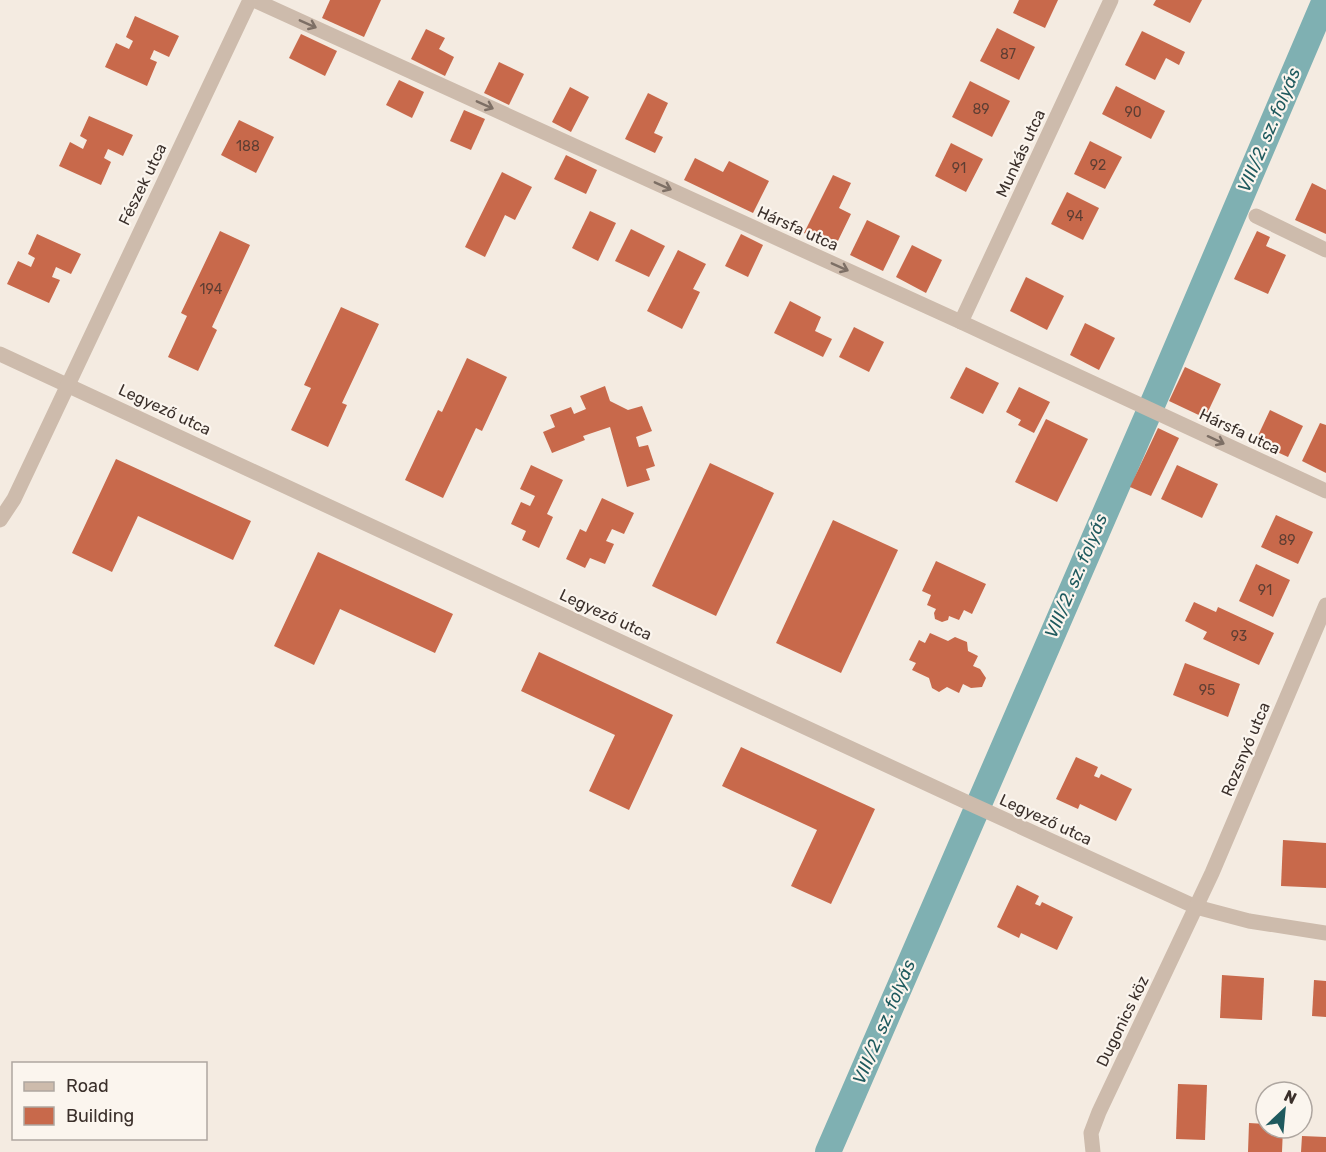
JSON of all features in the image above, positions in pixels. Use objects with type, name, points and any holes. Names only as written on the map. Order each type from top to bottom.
[{"type":"street","name":"Hársfa utca","points":[[252,0],[1143,405],[1326,491]]},
{"type":"street","name":"Fészek utca","points":[[0,520],[14,499],[252,0]]},
{"type":"street","name":"Munkás utca","points":[[961,322],[1111,0]]},
{"type":"street","points":[[1256,216],[1326,250]]},
{"type":"street","name":"Legyező utca","points":[[0,354],[962,801],[1196,907],[1248,921],[1326,933]]},
{"type":"street","name":"Rozsnyó utca","points":[[1196,907],[1326,605]]},
{"type":"street","name":"Dugonics köz","points":[[1094,1152],[1091,1133],[1099,1112],[1196,907]]},
{"type":"building","points":[[330,0],[381,0],[364,37],[322,18]]},
{"type":"building","points":[[1019,0],[1058,0],[1045,28],[1013,13]]},
{"type":"building","points":[[1156,0],[1202,0],[1190,23],[1153,5]]},
{"type":"building","points":[[135,16],[179,36],[169,57],[154,50],[150,59],[157,62],[147,86],[105,67],[116,43],[129,49],[133,41],[126,37]]},
{"type":"building","points":[[997,28],[1035,47],[1019,80],[980,61]]},
{"type":"building","points":[[426,29],[445,38],[439,49],[454,57],[445,76],[411,59]]},
{"type":"building","points":[[1142,31],[1185,52],[1179,65],[1166,58],[1155,80],[1125,65]]},
{"type":"building","points":[[301,34],[337,51],[325,76],[289,58]]},
{"type":"building","points":[[499,62],[524,74],[509,105],[484,93]]},
{"type":"building","points":[[399,80],[424,92],[412,118],[386,105]]},
{"type":"building","points":[[970,81],[1010,101],[992,137],[952,117]]},
{"type":"building","points":[[1116,86],[1165,111],[1151,139],[1102,114]]},
{"type":"building","points":[[570,87],[589,97],[571,132],[552,122]]},
{"type":"building","points":[[648,93],[668,103],[654,133],[663,137],[655,153],[625,139]]},
{"type":"building","points":[[464,110],[485,119],[471,150],[450,141]]},
{"type":"building","points":[[89,116],[133,135],[123,156],[108,149],[104,158],[111,162],[101,185],[59,166],[70,142],[83,149],[87,140],[80,136]]},
{"type":"building","points":[[239,120],[274,137],[256,173],[221,155]]},
{"type":"building","points":[[1090,141],[1122,157],[1105,189],[1074,174]]},
{"type":"building","points":[[951,143],[983,159],[966,192],[935,176]]},
{"type":"building","points":[[566,155],[597,170],[586,194],[554,179]]},
{"type":"building","points":[[695,158],[723,172],[729,161],[769,181],[753,213],[684,180]]},
{"type":"building","points":[[502,172],[532,187],[515,220],[505,215],[485,257],[465,247]]},
{"type":"building","points":[[833,175],[851,183],[839,208],[851,214],[835,247],[804,233]]},
{"type":"building","points":[[1312,183],[1326,190],[1326,234],[1295,220]]},
{"type":"building","points":[[1067,192],[1099,208],[1083,240],[1051,224]]},
{"type":"building","points":[[590,211],[616,223],[598,261],[572,248]]},
{"type":"building","points":[[867,220],[900,236],[883,271],[850,255]]},
{"type":"building","points":[[631,229],[665,246],[649,277],[615,261]]},
{"type":"building","points":[[220,231],[250,245],[212,327],[217,330],[198,371],[168,357],[187,316],[181,313]]},
{"type":"building","points":[[1257,231],[1270,237],[1266,246],[1286,255],[1268,294],[1234,279]]},
{"type":"building","points":[[37,234],[81,254],[71,274],[56,267],[52,277],[60,280],[49,303],[7,284],[18,261],[31,267],[35,258],[28,254]]},
{"type":"building","points":[[741,234],[763,245],[748,277],[725,266]]},
{"type":"building","points":[[912,245],[942,260],[926,293],[896,277]]},
{"type":"building","points":[[678,250],[706,264],[693,289],[700,292],[682,329],[647,311]]},
{"type":"building","points":[[1026,277],[1064,296],[1047,330],[1010,311]]},
{"type":"building","points":[[790,301],[821,317],[815,331],[832,339],[823,357],[774,333]]},
{"type":"building","points":[[341,307],[379,324],[342,403],[347,405],[328,447],[291,430],[311,388],[304,385]]},
{"type":"building","points":[[1085,323],[1115,338],[1099,370],[1070,355]]},
{"type":"building","points":[[854,327],[884,342],[869,372],[839,357]]},
{"type":"building","points":[[467,358],[507,377],[482,431],[476,428],[443,498],[405,480],[438,410],[442,412]]},
{"type":"building","points":[[966,367],[999,383],[983,414],[950,398]]},
{"type":"building","points":[[1185,367],[1221,384],[1205,418],[1169,401]]},
{"type":"building","points":[[605,386],[610,401],[628,410],[642,406],[652,431],[636,437],[639,447],[648,445],[655,466],[646,469],[650,480],[627,487],[610,427],[583,436],[585,440],[552,453],[543,432],[555,427],[550,415],[571,407],[574,414],[586,409],[580,396]]},
{"type":"building","points":[[1019,387],[1050,402],[1034,433],[1018,425],[1021,420],[1006,412]]},
{"type":"building","points":[[1270,410],[1303,426],[1288,457],[1255,442]]},
{"type":"building","points":[[1046,419],[1088,439],[1057,502],[1015,482]]},
{"type":"building","points":[[1320,423],[1326,425],[1326,473],[1302,461]]},
{"type":"building","points":[[1158,428],[1179,438],[1151,496],[1130,487]]},
{"type":"building","points":[[116,459],[251,521],[233,560],[138,516],[112,572],[72,553]]},
{"type":"building","points":[[710,463],[774,493],[716,616],[652,586]]},
{"type":"building","points":[[531,465],[563,480],[547,514],[553,517],[539,548],[522,540],[526,531],[511,524],[521,502],[530,506],[535,496],[520,489]]},
{"type":"building","points":[[1177,465],[1218,484],[1202,518],[1161,499]]},
{"type":"building","points":[[602,498],[634,513],[624,534],[612,529],[606,541],[614,544],[605,564],[590,558],[585,568],[566,559],[580,529],[586,532]]},
{"type":"building","points":[[1276,515],[1313,532],[1298,564],[1261,547]]},
{"type":"building","points":[[833,520],[898,550],[841,673],[776,643]]},
{"type":"building","points":[[318,552],[453,614],[435,653],[340,609],[314,665],[274,646]]},
{"type":"building","points":[[936,561],[986,584],[972,614],[964,610],[959,620],[949,616],[948,620],[942,622],[935,619],[936,609],[927,605],[931,595],[922,591]]},
{"type":"building","points":[[1256,564],[1290,580],[1273,617],[1239,601]]},
{"type":"building","points":[[1194,602],[1216,612],[1218,607],[1274,633],[1259,665],[1203,639],[1207,632],[1185,621]]},
{"type":"building","points":[[930,633],[948,641],[955,637],[967,642],[968,651],[978,656],[973,666],[980,669],[986,678],[982,687],[971,688],[963,684],[959,693],[947,687],[939,692],[932,688],[929,678],[912,670],[916,663],[909,660],[919,640],[925,643]]},
{"type":"building","points":[[539,652],[673,715],[629,810],[589,791],[615,735],[521,691]]},
{"type":"building","points":[[1185,663],[1240,684],[1228,717],[1173,695]]},
{"type":"building","points":[[741,747],[875,809],[831,904],[791,886],[817,830],[722,786]]},
{"type":"building","points":[[1076,757],[1098,767],[1094,776],[1099,778],[1101,774],[1132,789],[1116,821],[1080,804],[1078,809],[1056,799]]},
{"type":"building","points":[[1283,840],[1326,843],[1326,888],[1281,886]]},
{"type":"building","points":[[1017,885],[1039,896],[1035,904],[1040,906],[1042,902],[1073,917],[1057,950],[1021,933],[1019,938],[997,927]]},
{"type":"building","points":[[1222,975],[1264,978],[1262,1020],[1220,1018]]},
{"type":"building","points":[[1314,980],[1326,981],[1326,1017],[1312,1016]]},
{"type":"building","points":[[1178,1084],[1207,1085],[1205,1140],[1176,1139]]},
{"type":"building","points":[[1249,1123],[1254,1123],[1254,1140],[1282,1140],[1282,1152],[1248,1152]]},
{"type":"building","points":[[1314,1136],[1326,1137],[1326,1152],[1301,1152],[1302,1140],[1314,1140]]},
{"type":"waterway","name":"VIII/2. sz. folyás","points":[[828,1152],[1325,0]]}]
